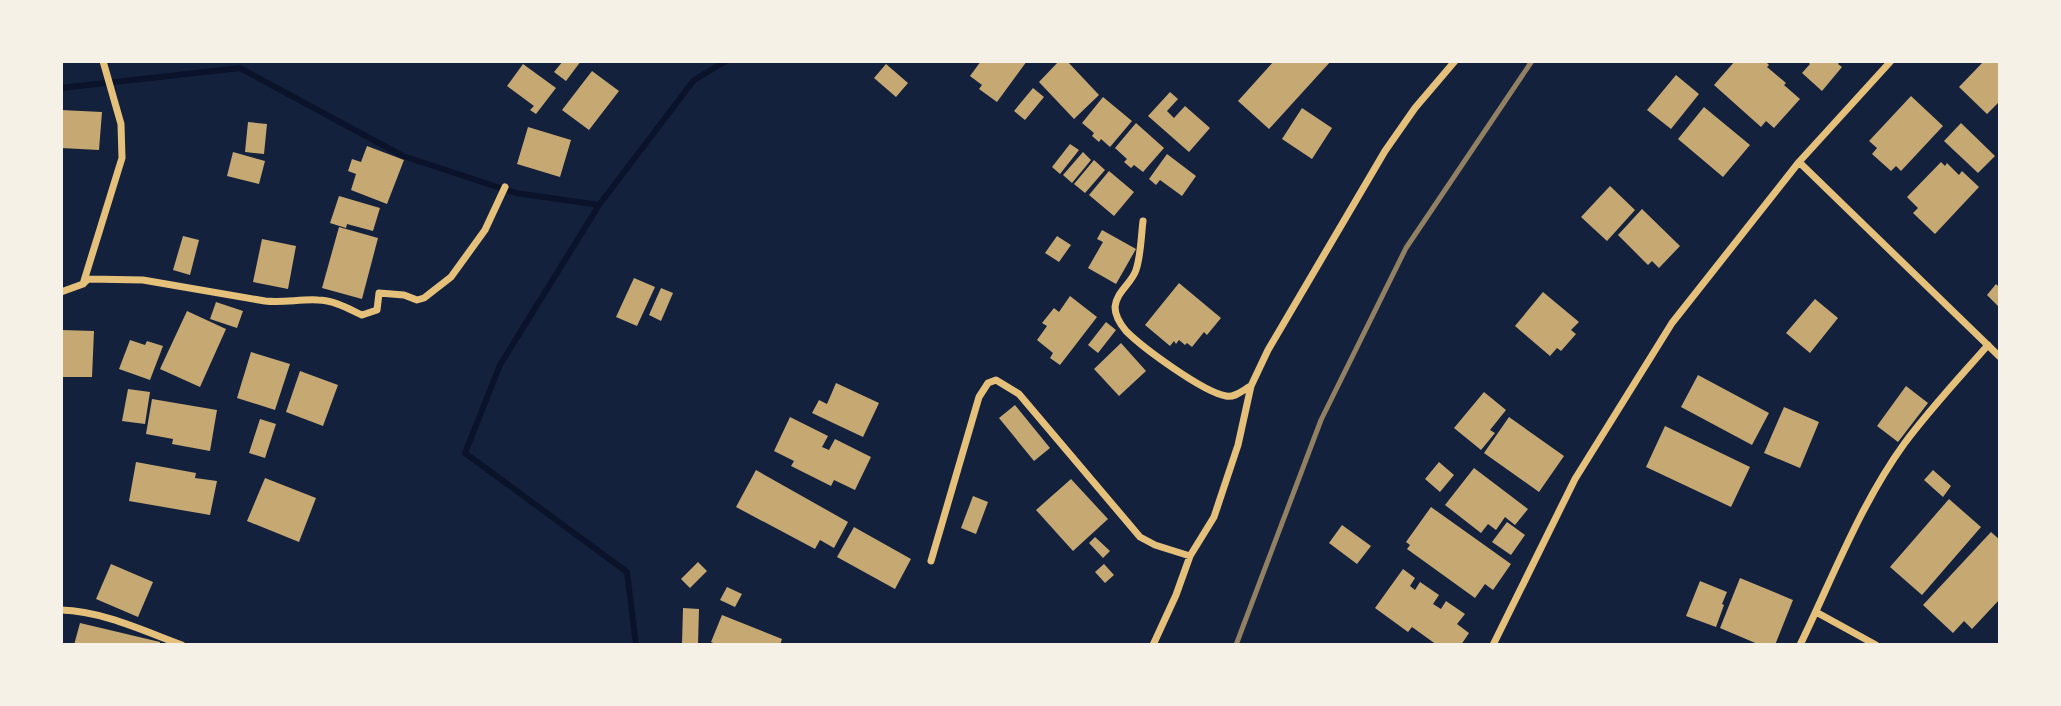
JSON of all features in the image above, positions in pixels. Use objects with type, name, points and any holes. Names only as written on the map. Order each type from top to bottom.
[{"type":"street","points":[[83,284],[122,158],[121,124],[103,61]]},
{"type":"street","points":[[1153,645],[1190,556],[1214,517],[1238,445],[1251,386],[1268,350],[1385,150],[1415,108],[1455,61]]},
{"type":"street","points":[[1493,645],[1575,479],[1672,323],[1799,162],[1891,61]]},
{"type":"street","points":[[1799,162],[2000,357]]},
{"type":"street","points":[[61,292],[83,284],[88,279],[143,280],[278,303],[319,300],[362,316],[377,310],[379,293],[404,295],[417,300],[424,298],[451,277],[485,230],[505,187]]},
{"type":"street","points":[[1143,221],[1136,272],[1117,298],[1115,309],[1126,331],[1174,369],[1220,394],[1233,396],[1251,386]]},
{"type":"street","points":[[1800,645],[1873,493],[1904,444],[1988,345]]},
{"type":"street","points":[[931,561],[979,397],[988,383],[996,380],[1019,394],[1140,537],[1155,545],[1190,556]]},
{"type":"street","points":[[61,610],[78,610],[183,645]]},
{"type":"street","points":[[1816,611],[1876,645]]},
{"type":"building","points":[[563,61],[581,61],[566,81],[554,72]]},
{"type":"building","points":[[981,61],[1027,61],[997,102],[979,89],[982,85],[970,76]]},
{"type":"building","points":[[1059,61],[1067,61],[1099,95],[1074,119],[1039,82]]},
{"type":"building","points":[[1274,61],[1331,61],[1269,129],[1238,101]]},
{"type":"building","points":[[1735,61],[1765,61],[1769,65],[1767,67],[1800,99],[1774,128],[1766,121],[1761,127],[1714,85]]},
{"type":"building","points":[[1807,61],[1840,61],[1838,64],[1842,67],[1822,91],[1802,73],[1810,64]]},
{"type":"building","points":[[1984,61],[2000,61],[2000,101],[1987,114],[1959,87]]},
{"type":"building","points":[[523,64],[556,88],[536,114],[530,110],[534,106],[507,86]]},
{"type":"building","points":[[886,64],[908,83],[896,97],[874,78]]},
{"type":"building","points":[[592,71],[619,91],[589,130],[562,110]]},
{"type":"building","points":[[1676,75],[1699,94],[1671,129],[1647,110]]},
{"type":"building","points":[[1033,88],[1044,97],[1025,120],[1014,111]]},
{"type":"building","points":[[1170,92],[1178,99],[1167,111],[1174,118],[1185,106],[1210,128],[1189,152],[1148,116]]},
{"type":"building","points":[[1911,96],[1943,126],[1901,171],[1896,166],[1891,171],[1872,154],[1877,148],[1869,141]]},
{"type":"building","points":[[1103,97],[1132,121],[1110,147],[1101,139],[1099,142],[1092,136],[1094,133],[1082,123]]},
{"type":"building","points":[[1704,107],[1750,145],[1723,177],[1678,139]]},
{"type":"building","points":[[1302,108],[1332,128],[1312,159],[1282,139]]},
{"type":"building","points":[[61,110],[102,112],[99,150],[61,148]]},
{"type":"building","points":[[248,122],[267,124],[264,154],[245,152]]},
{"type":"building","points":[[1136,123],[1164,148],[1143,172],[1124,162],[1127,159],[1115,148]]},
{"type":"building","points":[[1961,123],[1995,156],[1978,173],[1944,141]]},
{"type":"building","points":[[528,127],[571,140],[560,177],[517,164]]},
{"type":"building","points":[[1070,144],[1079,150],[1060,174],[1052,167]]},
{"type":"building","points":[[367,146],[404,160],[387,204],[351,190],[356,174],[348,171],[352,159],[361,162]]},
{"type":"building","points":[[233,152],[265,161],[259,184],[227,176]]},
{"type":"building","points":[[1083,152],[1091,160],[1072,183],[1063,175]]},
{"type":"building","points":[[1167,154],[1196,176],[1182,196],[1160,180],[1156,185],[1149,179]]},
{"type":"building","points":[[1094,160],[1105,170],[1085,193],[1074,184]]},
{"type":"building","points":[[1941,162],[1945,166],[1947,163],[1959,175],[1962,171],[1979,187],[1935,234],[1913,213],[1918,208],[1907,197]]},
{"type":"building","points":[[1109,171],[1134,192],[1114,216],[1089,195]]},
{"type":"building","points":[[1610,186],[1635,210],[1607,241],[1581,217]]},
{"type":"building","points":[[339,196],[380,208],[373,231],[347,224],[346,228],[330,223]]},
{"type":"building","points":[[1642,209],[1680,246],[1659,268],[1652,261],[1648,265],[1618,235]]},
{"type":"building","points":[[339,227],[378,238],[362,299],[322,288]]},
{"type":"building","points":[[1102,230],[1136,249],[1116,284],[1088,268],[1103,242],[1097,239]]},
{"type":"building","points":[[183,236],[199,240],[190,275],[173,270]]},
{"type":"building","points":[[1057,236],[1071,245],[1059,262],[1045,253]]},
{"type":"building","points":[[262,239],[296,246],[288,289],[253,282]]},
{"type":"building","points":[[634,278],[655,287],[637,326],[616,317]]},
{"type":"building","points":[[1179,283],[1221,318],[1207,335],[1204,332],[1192,347],[1179,340],[1170,346],[1145,325]]},
{"type":"building","points":[[1996,284],[2000,288],[2000,308],[1987,295]]},
{"type":"building","points":[[661,288],[673,293],[661,321],[649,315]]},
{"type":"building","points":[[1543,292],[1579,322],[1571,330],[1576,334],[1561,351],[1557,348],[1550,356],[1515,326]]},
{"type":"building","points":[[1070,296],[1097,317],[1060,365],[1050,358],[1053,353],[1037,340],[1047,326],[1042,323],[1054,308],[1059,312]]},
{"type":"building","points":[[1815,299],[1838,318],[1810,353],[1786,333]]},
{"type":"building","points":[[216,302],[243,311],[237,328],[210,319]]},
{"type":"building","points":[[187,311],[226,329],[200,387],[160,369]]},
{"type":"building","points":[[1106,322],[1116,330],[1098,353],[1088,345]]},
{"type":"building","points":[[61,330],[94,331],[92,377],[61,377]]},
{"type":"building","points":[[130,340],[145,345],[147,341],[163,346],[150,380],[119,369]]},
{"type":"building","points":[[1121,343],[1146,371],[1119,396],[1094,369]]},
{"type":"building","points":[[251,352],[290,364],[275,410],[237,398]]},
{"type":"building","points":[[300,371],[338,385],[323,426],[286,412]]},
{"type":"building","points":[[1698,375],[1769,413],[1752,445],[1681,407]]},
{"type":"building","points":[[836,383],[879,403],[863,437],[812,413],[819,400],[827,404]]},
{"type":"building","points":[[1906,386],[1928,403],[1898,442],[1877,426]]},
{"type":"building","points":[[128,389],[150,392],[145,424],[122,421]]},
{"type":"building","points":[[1484,392],[1506,410],[1490,430],[1495,433],[1481,450],[1454,428]]},
{"type":"building","points":[[152,399],[217,410],[210,451],[172,444],[173,439],[146,434]]},
{"type":"building","points":[[1015,405],[1050,448],[1034,461],[999,418]]},
{"type":"building","points":[[1784,407],[1819,422],[1800,468],[1764,453]]},
{"type":"building","points":[[790,417],[828,436],[822,447],[829,450],[835,439],[871,457],[855,490],[834,480],[831,486],[791,466],[794,461],[774,451]]},
{"type":"building","points":[[1509,417],[1564,456],[1539,492],[1484,453]]},
{"type":"building","points":[[260,419],[276,424],[265,458],[249,453]]},
{"type":"building","points":[[1665,426],[1750,467],[1731,507],[1646,467]]},
{"type":"building","points":[[136,462],[196,473],[195,478],[217,481],[210,515],[129,501]]},
{"type":"building","points":[[1439,462],[1454,475],[1440,492],[1425,479]]},
{"type":"building","points":[[1474,468],[1528,509],[1515,525],[1505,517],[1496,530],[1488,524],[1481,533],[1445,505]]},
{"type":"building","points":[[756,470],[848,522],[834,548],[820,540],[815,549],[736,507]]},
{"type":"building","points":[[1933,470],[1951,486],[1943,497],[1924,480]]},
{"type":"building","points":[[265,478],[316,498],[299,542],[247,521]]},
{"type":"building","points":[[1071,479],[1108,519],[1073,551],[1036,510]]},
{"type":"building","points":[[973,496],[988,502],[976,534],[961,528]]},
{"type":"building","points":[[1949,499],[1981,527],[1922,595],[1890,567]]},
{"type":"building","points":[[1431,507],[1511,564],[1493,590],[1485,584],[1475,598],[1407,549],[1410,545],[1406,542]]},
{"type":"building","points":[[1507,522],[1525,535],[1511,555],[1492,542]]},
{"type":"building","points":[[1342,525],[1371,546],[1357,564],[1329,543]]},
{"type":"building","points":[[854,527],[911,559],[895,589],[837,557]]},
{"type":"building","points":[[1991,532],[2000,540],[2000,599],[1972,629],[1964,621],[1953,633],[1923,605]]},
{"type":"building","points":[[1095,537],[1110,551],[1103,558],[1089,543]]},
{"type":"building","points":[[698,562],[707,571],[690,588],[681,579]]},
{"type":"building","points":[[111,564],[153,582],[138,617],[96,599]]},
{"type":"building","points":[[1104,564],[1114,575],[1105,583],[1095,572]]},
{"type":"building","points":[[1403,569],[1415,578],[1410,586],[1415,590],[1420,582],[1439,595],[1433,604],[1441,609],[1446,601],[1465,614],[1457,624],[1469,633],[1461,645],[1437,645],[1412,627],[1408,632],[1375,608]]},
{"type":"building","points":[[1740,578],[1793,600],[1775,645],[1760,645],[1720,628]]},
{"type":"building","points":[[1700,581],[1727,592],[1716,627],[1686,616]]},
{"type":"building","points":[[727,587],[742,594],[735,607],[720,600]]},
{"type":"building","points":[[683,608],[699,609],[698,645],[682,644]]},
{"type":"building","points":[[722,615],[782,639],[780,645],[718,645],[711,642]]},
{"type":"building","points":[[80,623],[160,642],[160,645],[74,645]]},
{"type":"waterway","points":[[636,645],[627,572],[465,453],[500,365],[599,205],[694,80],[726,61]]},
{"type":"waterway","points":[[61,88],[240,68],[403,156],[516,193],[599,205]]},
{"type":"railway","points":[[1236,645],[1321,420],[1406,248],[1532,61]]}]
